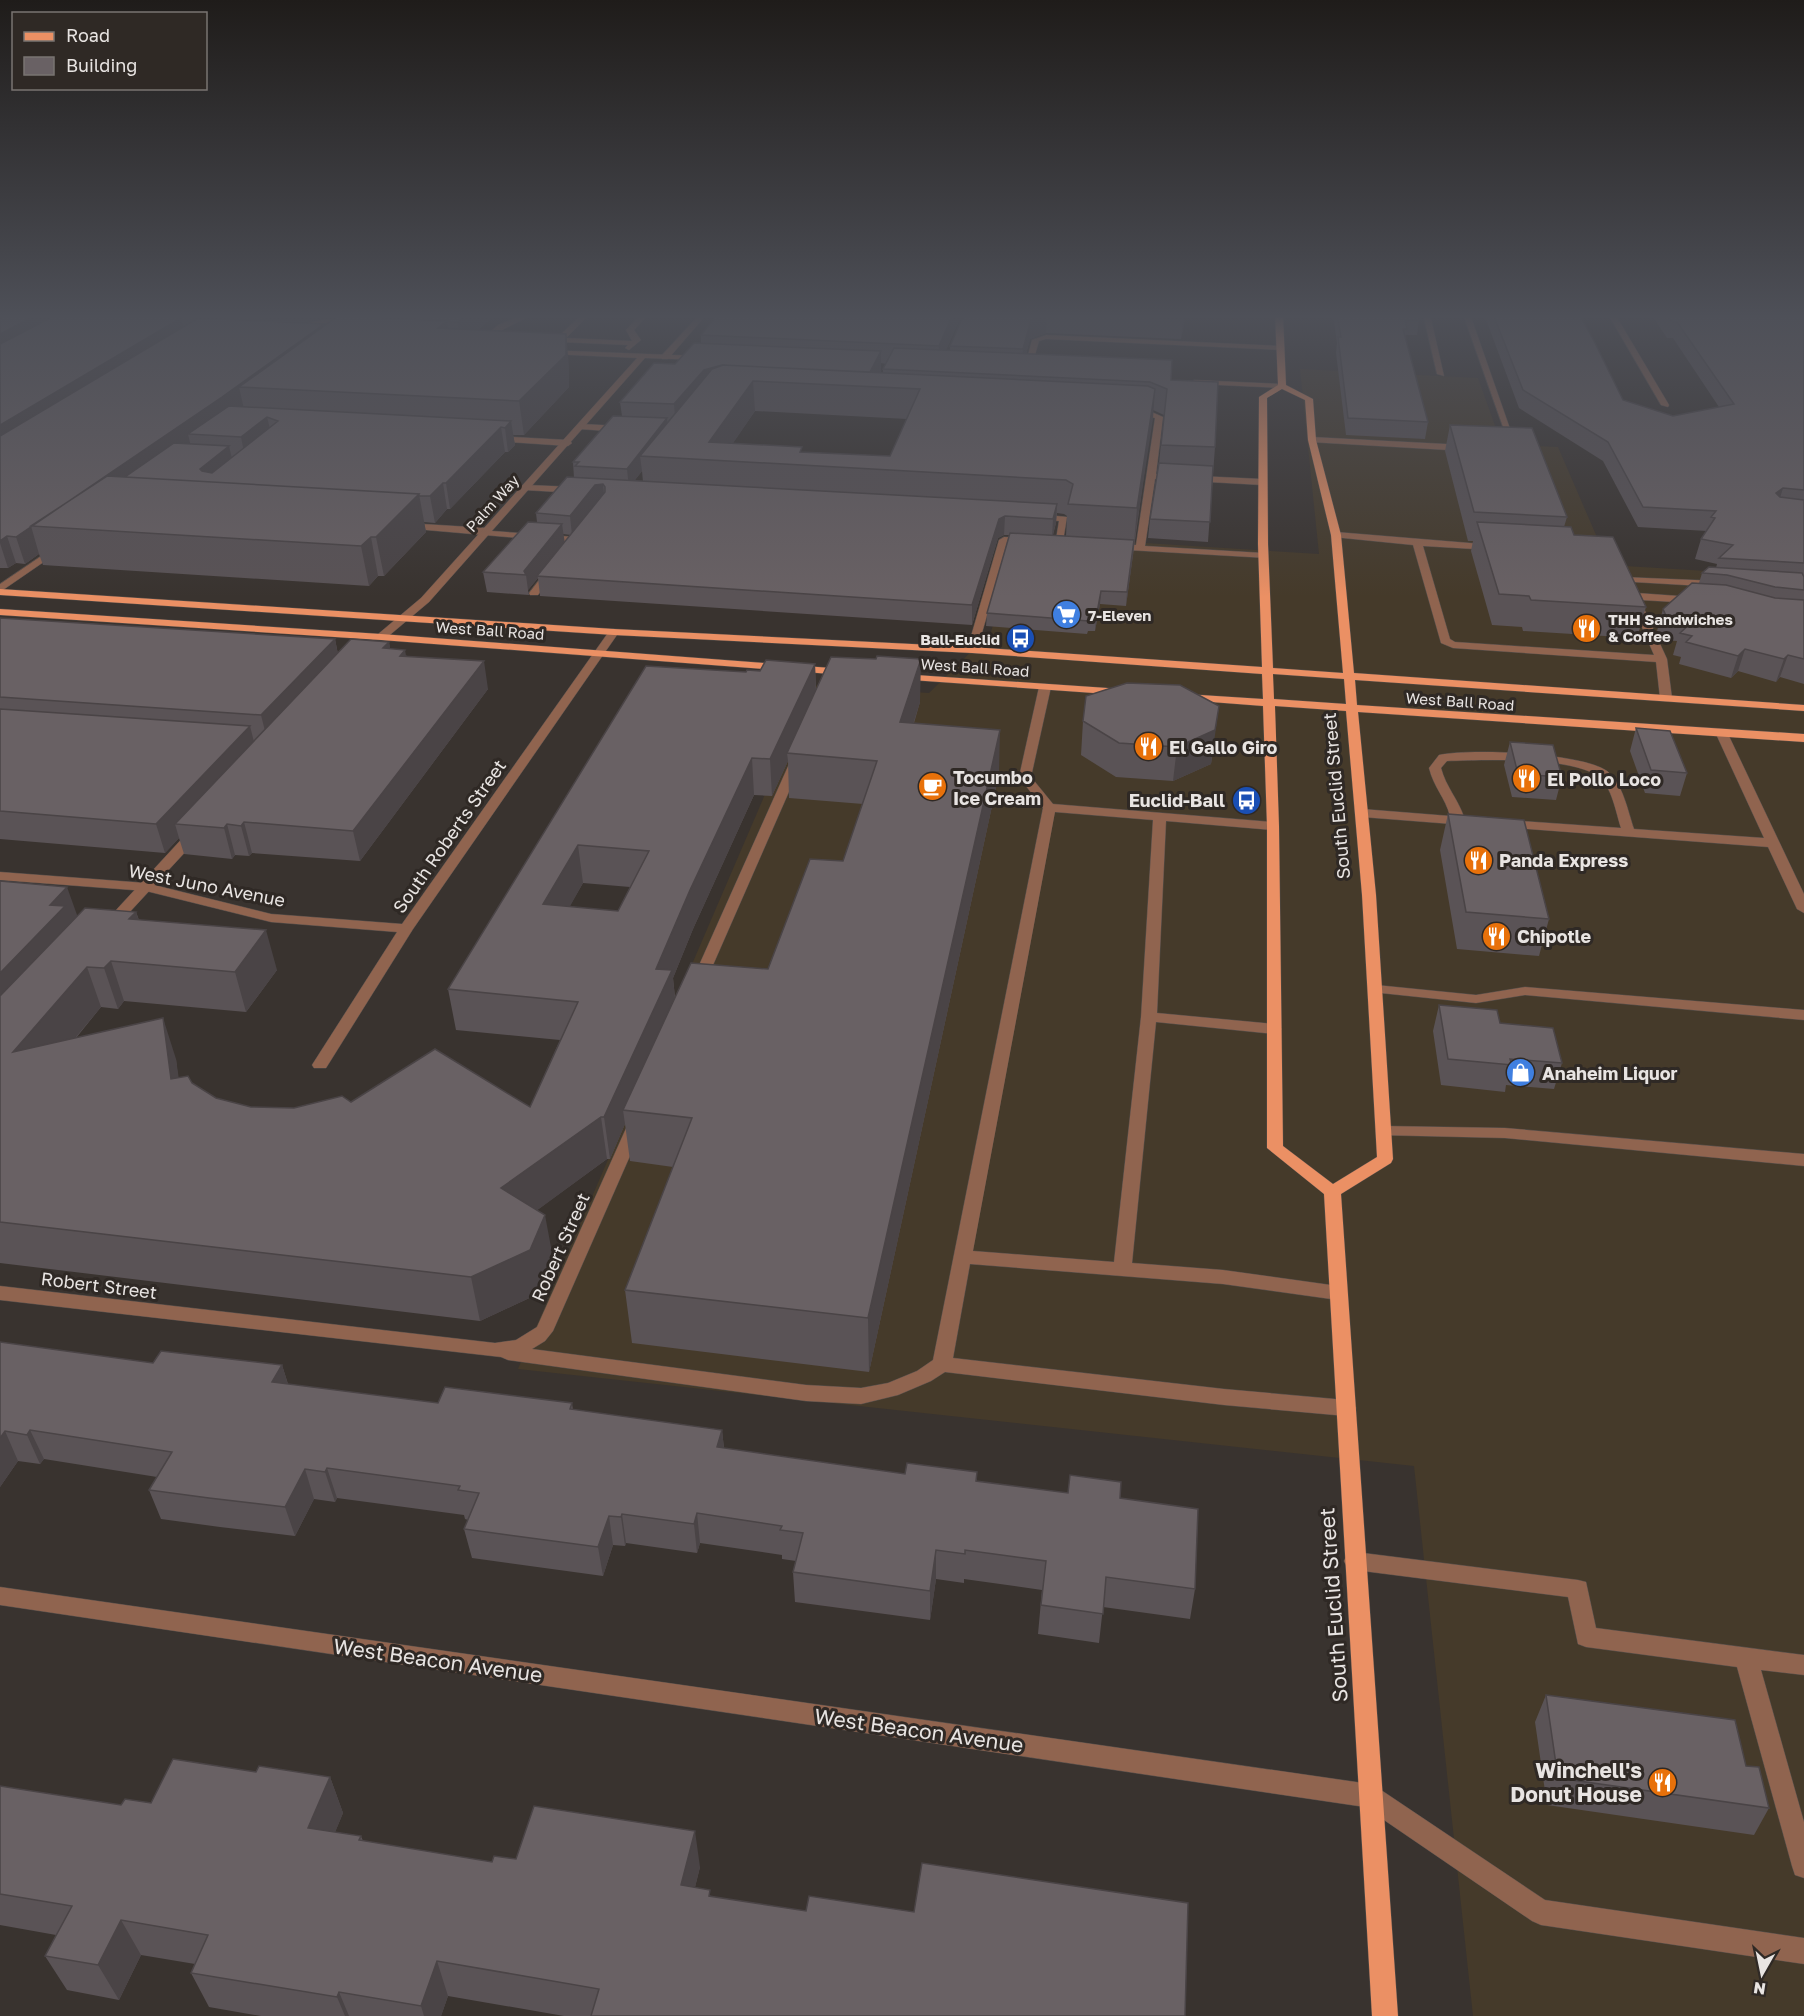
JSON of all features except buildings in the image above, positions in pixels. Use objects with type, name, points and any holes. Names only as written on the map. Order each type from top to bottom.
[{"type":"main road","points":[[1263,408],[1263,556],[1273,826],[1275,1148],[1332,1192]]},
{"type":"main road","name":"South Euclid Street","points":[[1310,408],[1312,440],[1336,535],[1362,813],[1376,989],[1384,1131],[1385,1159],[1332,1192],[1385,2016]]},
{"type":"main road","name":"West Ball Road","points":[[0,591],[614,632],[972,650],[1804,708]]},
{"type":"main road","name":"West Ball Road","points":[[0,612],[381,637],[859,673]]},
{"type":"main road","name":"West Ball Road","points":[[894,676],[1138,693]]},
{"type":"main road","name":"West Ball Road","points":[[1174,696],[1804,738]]},
{"type":"street","name":"Palm Way","points":[[381,637],[425,600],[599,408]]},
{"type":"street","points":[[1503,408],[1520,451],[1503,450]]},
{"type":"street","points":[[1124,411],[1147,412],[1160,417],[1140,549]]},
{"type":"street","points":[[582,427],[629,429]]},
{"type":"street","points":[[489,439],[567,443]]},
{"type":"street","points":[[1312,440],[1480,449]]},
{"type":"street","points":[[1151,476],[1262,482]]},
{"type":"street","points":[[527,488],[590,491]]},
{"type":"street","points":[[1029,517],[1064,519],[1058,543]]},
{"type":"street","points":[[390,525],[486,532],[580,535],[569,548]]},
{"type":"street","points":[[1336,535],[1418,543],[1497,547]]},
{"type":"street","points":[[972,650],[1004,540],[1081,545]]},
{"type":"street","points":[[0,591],[68,541]]},
{"type":"street","points":[[1418,543],[1444,641],[1453,645],[1660,659]]},
{"type":"street","points":[[1105,546],[1263,556]]},
{"type":"street","points":[[534,593],[555,566]]},
{"type":"street","points":[[1666,698],[1660,659],[1626,579],[1730,585]]},
{"type":"street","points":[[1634,596],[1709,601]]},
{"type":"street","name":"South Roberts Street","points":[[320,1065],[406,929],[614,632]]},
{"type":"street","points":[[364,651],[381,637]]},
{"type":"street","points":[[829,688],[836,672]]},
{"type":"street","points":[[1045,687],[1025,777],[1049,808],[1273,826]]},
{"type":"street","points":[[1722,734],[1804,909]]},
{"type":"street","points":[[694,993],[805,742]]},
{"type":"street","points":[[1458,820],[1452,800],[1439,784],[1435,768],[1443,758],[1472,756],[1561,762],[1586,766],[1603,774],[1611,785],[1629,832]]},
{"type":"street","points":[[942,1364],[1049,808]]},
{"type":"street","points":[[1362,813],[1773,843]]},
{"type":"street","points":[[1122,1269],[1149,1017],[1160,817]]},
{"type":"street","points":[[97,939],[200,827]]},
{"type":"street","name":"West Juno Avenue","points":[[0,876],[146,887],[271,918],[406,929]]},
{"type":"street","points":[[1376,989],[1476,999],[1525,991],[1804,1015]]},
{"type":"street","points":[[1149,1017],[1274,1029]]},
{"type":"street","name":"Robert Street","points":[[0,1293],[495,1350],[517,1349],[534,1341],[544,1331],[641,1113]]},
{"type":"street","points":[[1384,1131],[1505,1133],[1804,1160]]},
{"type":"street","points":[[962,1257],[1223,1276],[1338,1293]]},
{"type":"street","points":[[495,1350],[572,1363],[806,1393],[861,1396],[891,1390],[924,1376],[942,1364],[1224,1397],[1346,1408]]},
{"type":"street","points":[[1356,1561],[1578,1589],[1586,1637],[1804,1665]]},
{"type":"street","name":"West Beacon Avenue","points":[[0,1596],[1370,1796],[1541,1912],[1804,1951]]},
{"type":"street","points":[[1746,1658],[1804,1866]]},
{"type":"shaded area","points":[[1304,408],[1489,408],[1498,434],[1487,444],[1558,447],[1609,565],[1804,577],[1804,2016],[1473,2016],[1414,1466],[518,1369],[812,685],[929,693],[991,632],[1019,535],[1319,554]]},
{"type":"place","name":"7-Eleven","points":[[1067,615]]},
{"type":"place","name":"THH Sandwiches & Coffee","points":[[1587,628]]},
{"type":"place","name":"Ball-Euclid","points":[[1021,639]]},
{"type":"place","name":"El Gallo Giro","points":[[1148,747]]},
{"type":"place","name":"El Pollo Loco","points":[[1526,779]]},
{"type":"place","name":"Tocumbo Ice Cream","points":[[932,787]]},
{"type":"place","name":"Euclid-Ball","points":[[1246,800]]},
{"type":"place","name":"Panda Express","points":[[1478,860]]},
{"type":"place","name":"Chipotle","points":[[1496,936]]},
{"type":"place","name":"Anaheim Liquor","points":[[1521,1073]]},
{"type":"place","name":"Winchell's Donut House","points":[[1663,1782]]}]
